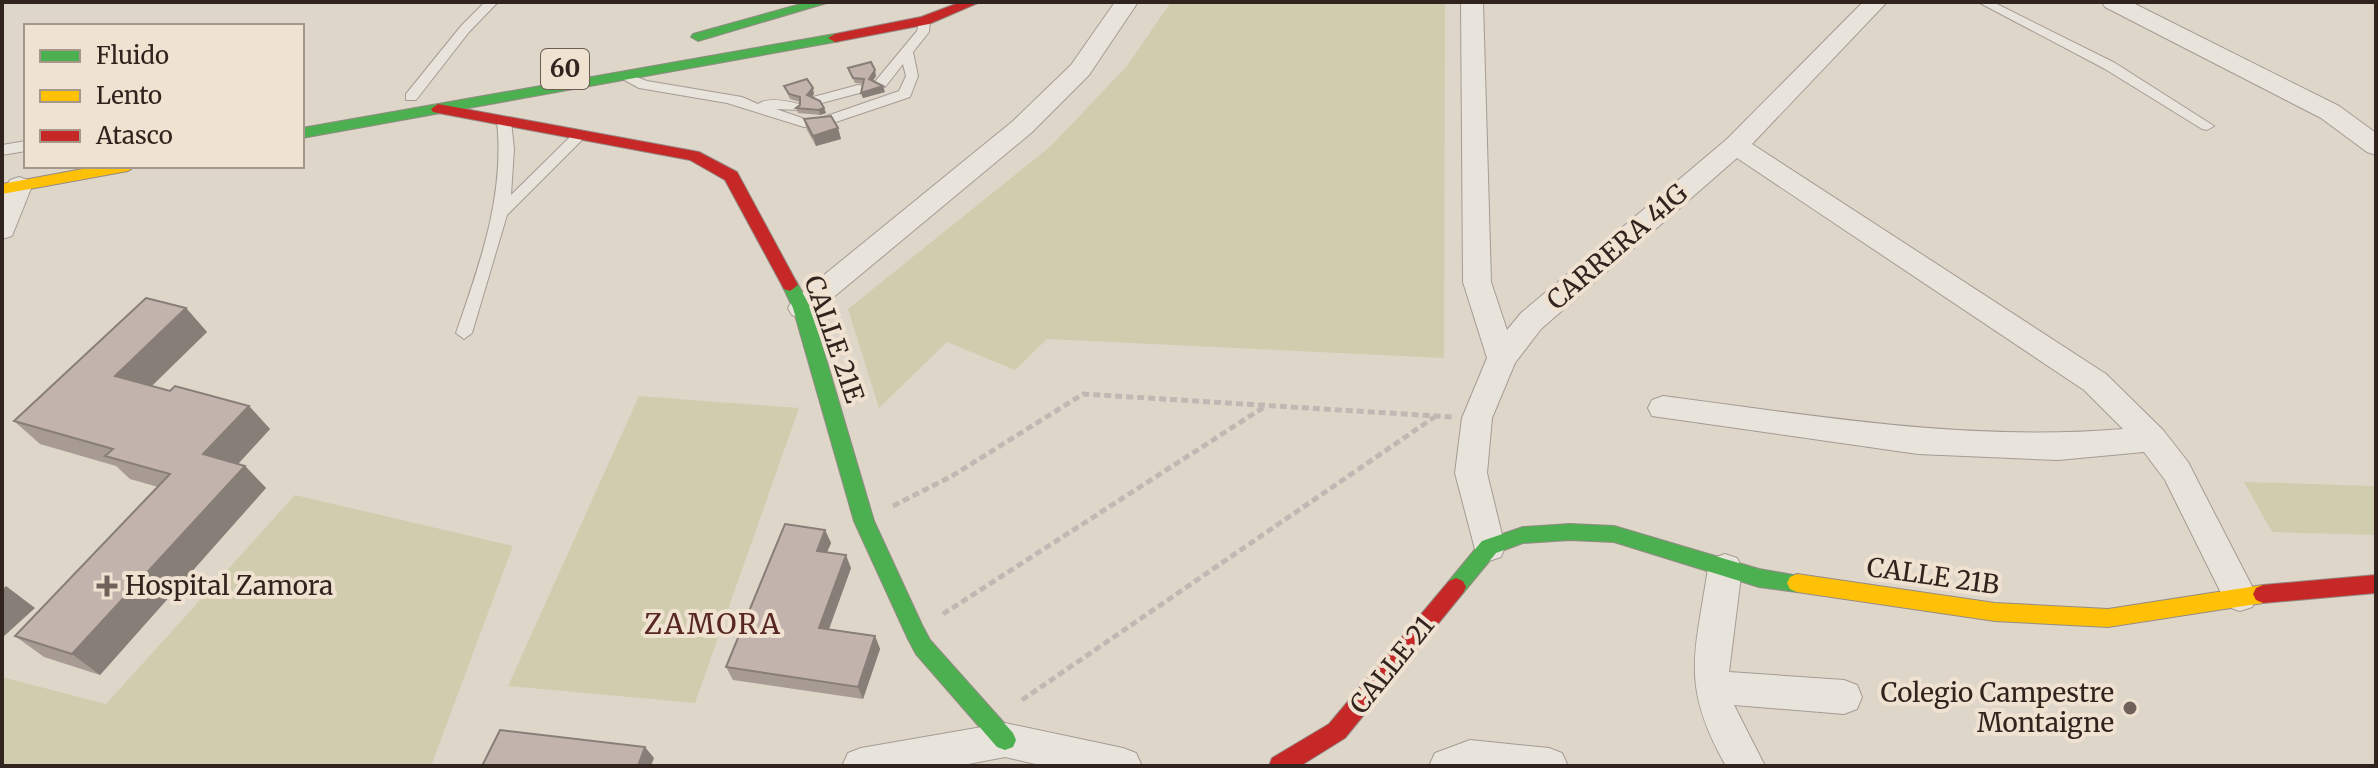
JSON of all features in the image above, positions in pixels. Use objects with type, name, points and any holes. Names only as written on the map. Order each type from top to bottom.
[{"type":"main road","points":[[678,43],[823,2]]},
{"type":"main road","name":"60","points":[[304,133],[924,21],[973,2]]},
{"type":"main road","name":"60","points":[[304,116],[648,52]]},
{"type":"main road","name":"CALLE 21E","points":[[438,109],[694,156],[731,176],[802,308],[864,521],[915,632],[923,647],[997,731]]},
{"type":"main road","points":[[13,178],[109,168]]},
{"type":"main road","name":"CALLE 21B","points":[[1489,547],[1523,535],[1570,532],[1614,534],[1759,578],[1995,612],[2080,617],[2108,618],[2240,596],[2376,584]]},
{"type":"main road","name":"CALLE 21","points":[[1280,766],[1337,731],[1489,547]]},
{"type":"street","points":[[802,308],[1022,127],[1080,70],[1127,2]]},
{"type":"street","points":[[1472,2],[1477,282],[1502,358]]},
{"type":"street","name":"CARRERA 41G","points":[[1489,547],[1471,473],[1477,418],[1502,358],[1531,321],[1736,145],[1876,2]]},
{"type":"street","points":[[2113,2],[2330,112],[2376,146]]},
{"type":"street","points":[[1736,145],[2095,382],[2152,439],[2177,471],[2240,596]]},
{"type":"street","points":[[2,229],[13,178]]},
{"type":"street","points":[[1663,408],[1918,442],[2058,447],[2152,439]]},
{"type":"street","points":[[1725,568],[1715,635],[1712,687],[1721,720],[1746,766]]},
{"type":"street","points":[[1712,687],[1844,697]]},
{"type":"street","points":[[861,766],[997,731],[1123,766]]},
{"type":"street","points":[[1448,766],[1470,758],[1549,766]]},
{"type":"lane","points":[[411,97],[465,29],[492,2]]},
{"type":"lane","points":[[1984,2],[2110,66],[2207,126]]},
{"type":"lane","points":[[880,84],[923,32],[924,21]]},
{"type":"lane","points":[[732,100],[804,123],[822,122],[905,94],[912,76],[907,52]]},
{"type":"lane","points":[[623,76],[644,85],[794,107]]},
{"type":"lane","points":[[818,100],[858,89]]},
{"type":"lane","points":[[464,333],[503,211],[507,141],[504,121]]},
{"type":"lane","points":[[503,211],[580,135]]},
{"type":"lane","points":[[2,150],[24,146]]},
{"type":"path","points":[[864,521],[952,476],[1083,394],[1477,418]]},
{"type":"path","points":[[915,632],[1266,406]]},
{"type":"path","points":[[997,731],[1437,416]]},
{"type":"shaded area","points":[[1171,2],[1445,2],[1444,358],[1047,339],[1015,370],[947,342],[879,408],[848,309],[1051,146],[1126,67]]},
{"type":"shaded area","points":[[639,396],[799,408],[695,703],[508,686]]},
{"type":"shaded area","points":[[2244,482],[2376,486],[2376,535],[2272,532]]},
{"type":"shaded area","points":[[295,495],[513,546],[431,766],[2,766],[2,677],[106,704]]},
{"type":"building","points":[[871,62],[875,70],[869,79],[883,86],[861,93],[864,79],[853,78],[848,68]]},
{"type":"building","points":[[807,79],[813,88],[807,95],[820,101],[824,108],[796,108],[800,105],[800,97],[789,94],[784,86]]},
{"type":"building","points":[[831,116],[838,128],[813,136],[804,119]]},
{"type":"building","points":[[146,298],[186,308],[115,376],[170,391],[175,386],[249,406],[203,454],[245,466],[72,654],[15,636],[170,474],[105,456],[113,449],[14,421]]},
{"type":"building","points":[[785,524],[825,530],[817,551],[846,555],[819,628],[875,636],[858,687],[726,667]]},
{"type":"building","points":[[500,730],[645,747],[638,766],[482,766]]},
{"type":"traffic: fast","points":[[698,37],[823,2]]},
{"type":"traffic: fast","points":[[304,133],[835,38]]},
{"type":"traffic: fast","points":[[790,285],[802,308],[864,521],[915,632],[923,647],[1005,740]]},
{"type":"traffic: fast","points":[[1456,587],[1489,547],[1523,535],[1570,532],[1614,534],[1759,578],[1797,583]]},
{"type":"traffic: slow","points":[[2,189],[117,168]]},
{"type":"traffic: slow","points":[[1797,583],[1995,612],[2108,618],[2263,594]]},
{"type":"traffic: jam","points":[[835,38],[924,21],[973,2]]},
{"type":"traffic: jam","points":[[438,109],[694,156],[731,176],[790,285]]},
{"type":"traffic: jam","points":[[2263,594],[2376,584]]},
{"type":"traffic: jam","points":[[1280,766],[1337,731],[1456,587]]},
{"type":"place","name":"Hospital Zamora","points":[[107,586]]},
{"type":"place","name":"Colegio Campestre Montaigne","points":[[2130,708]]},
{"type":"district","name":"ZAMORA","points":[[713,624]]}]
